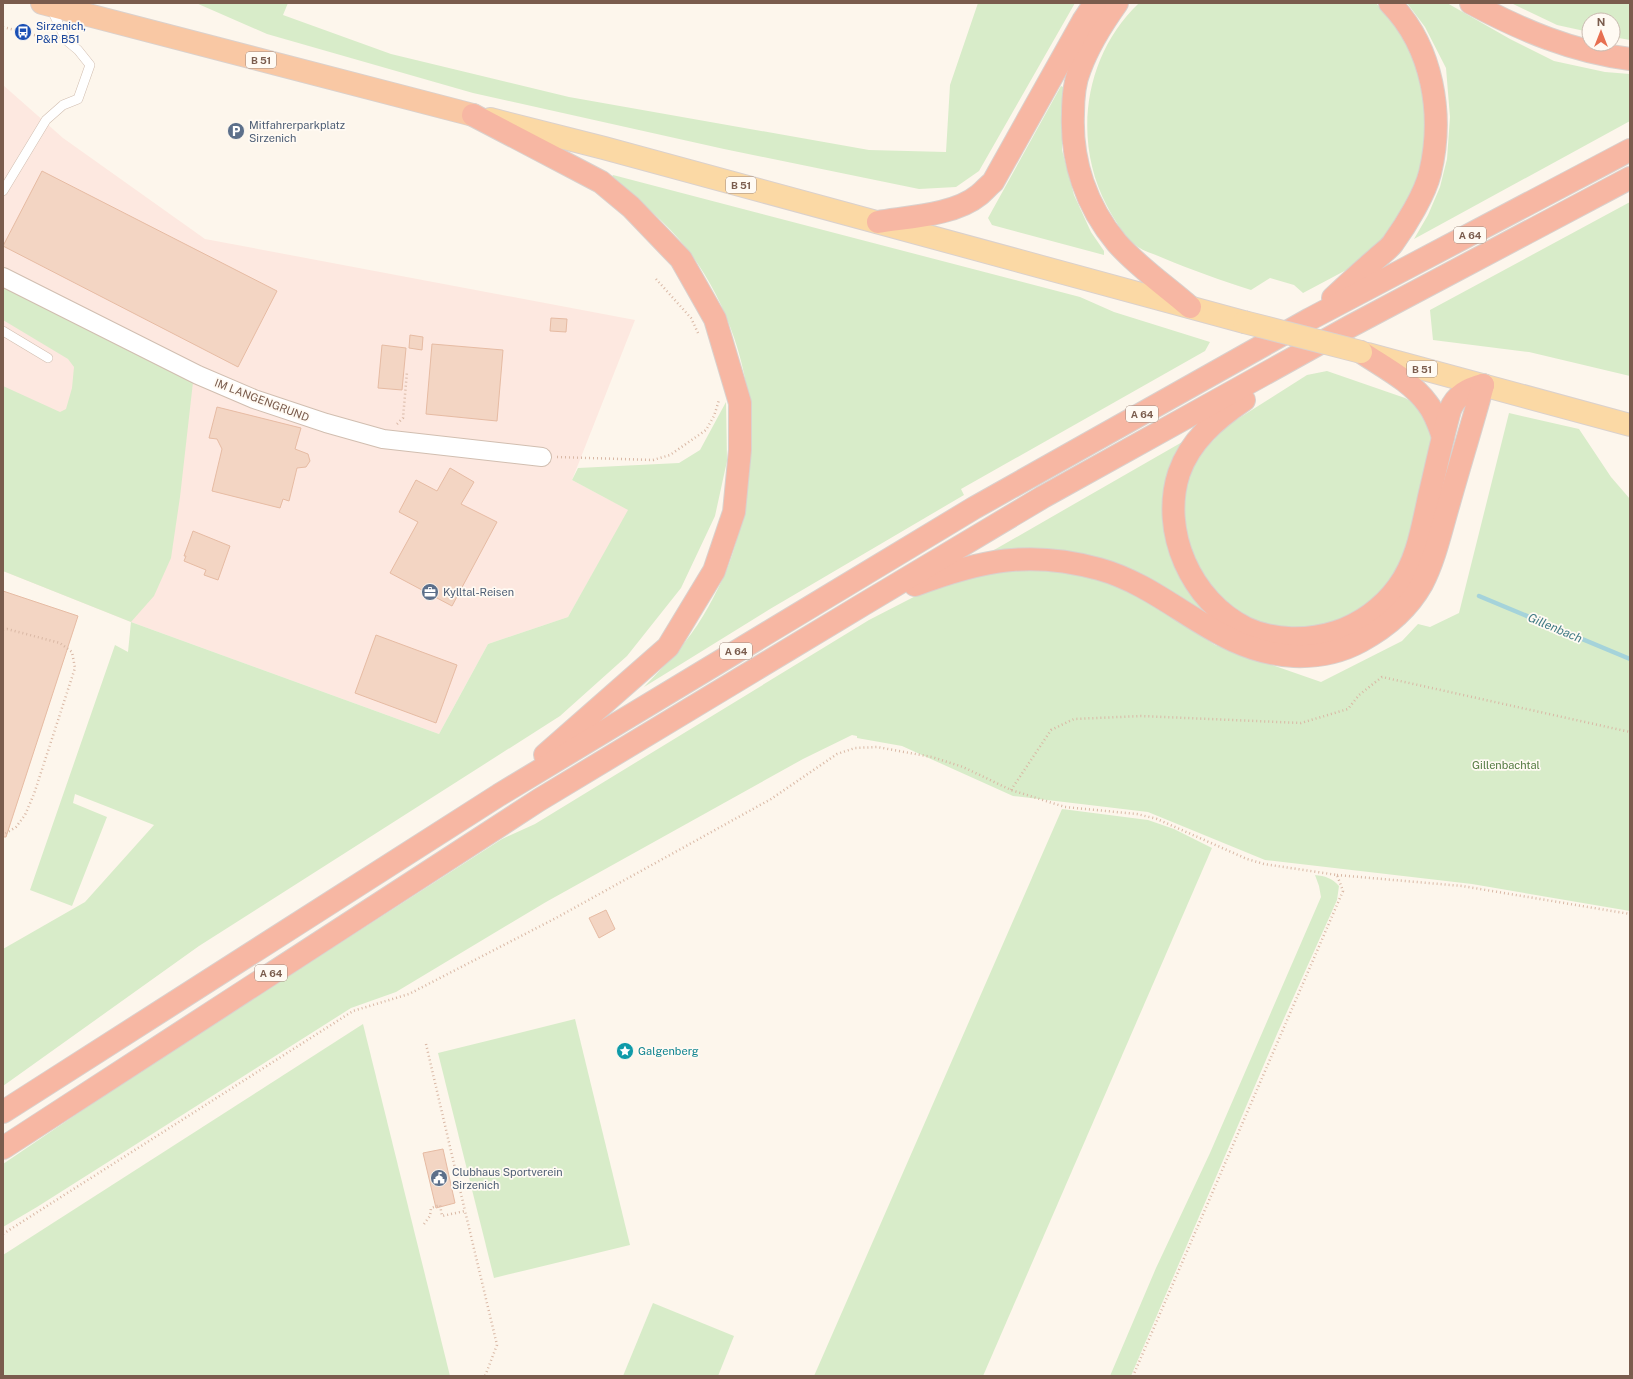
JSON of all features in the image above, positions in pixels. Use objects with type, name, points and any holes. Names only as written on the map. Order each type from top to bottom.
[{"type":"highway","points":[[878,222],[942,211],[956,207],[979,196],[993,182],[1083,21],[1095,3]]},
{"type":"highway","points":[[1117,3],[1094,36],[1079,70],[1073,98],[1072,134],[1076,165],[1095,212],[1117,243],[1190,307]]},
{"type":"highway","points":[[1310,319],[1392,244],[1415,208],[1430,174],[1434,140],[1435,106],[1431,78],[1420,47],[1401,14],[1390,3]]},
{"type":"highway","points":[[1471,3],[1518,27],[1570,48],[1630,59]]},
{"type":"highway","name":"B 51","points":[[46,4],[473,115]]},
{"type":"highway","points":[[473,115],[601,182],[632,207],[681,258],[715,319],[740,404],[740,450],[734,512],[714,571],[688,617],[668,647],[499,795]]},
{"type":"highway","name":"A 64","points":[[3,1112],[499,795],[974,508],[1310,319],[1630,150]]},
{"type":"highway","name":"A 64","points":[[3,1148],[539,800],[1043,497],[1352,326],[1630,178]]},
{"type":"highway","points":[[1352,326],[1220,416],[1202,436],[1189,454],[1179,473],[1176,486],[1174,530],[1186,565],[1212,602],[1231,619],[1245,627],[1267,635],[1298,638],[1314,637],[1339,631],[1360,621],[1389,598],[1403,578],[1414,557],[1419,542],[1450,410],[1457,398],[1468,390],[1483,385]]},
{"type":"highway","points":[[1361,352],[1396,375],[1420,394],[1433,413],[1443,437]]},
{"type":"highway","points":[[864,604],[942,575],[979,564],[1026,558],[1053,560],[1086,566],[1120,576],[1155,594],[1218,633],[1260,651],[1304,656],[1336,652],[1347,648],[1385,626],[1405,608],[1421,584],[1434,556],[1483,385]]},
{"type":"main road","name":"B 51","points":[[473,115],[604,148],[1630,425]]},
{"type":"street","name":"IM LANGENGRUND","points":[[3,277],[205,378],[254,398],[318,421],[383,439],[542,457]]},
{"type":"lane","points":[[3,191],[46,120],[63,105],[78,99],[90,65],[78,50],[66,40],[46,4]]},
{"type":"lane","points":[[3,331],[48,358]]},
{"type":"path","points":[[3,27],[56,41],[66,40]]},
{"type":"path","points":[[656,279],[692,318],[701,340]]},
{"type":"path","points":[[383,439],[403,418],[407,372]]},
{"type":"path","points":[[542,457],[653,460],[670,456],[706,430],[714,416],[719,401],[718,395]]},
{"type":"path","points":[[3,630],[7,629],[60,643],[72,652],[75,668],[34,794],[25,815],[16,827],[3,835]]},
{"type":"path","points":[[1010,790],[1051,730],[1074,719],[1142,716],[1301,723],[1348,709],[1359,695],[1382,677],[1630,732]]},
{"type":"path","points":[[3,1234],[353,1011],[409,994],[556,918],[771,799],[838,754],[855,748],[877,747],[932,757],[963,767],[1010,790],[1065,806],[1137,814],[1157,819],[1247,859],[1264,864],[1337,875],[1462,886],[1630,914]]},
{"type":"path","points":[[1133,1376],[1343,891],[1337,875]]},
{"type":"path","points":[[426,1044],[497,1345],[485,1376]]},
{"type":"path","points":[[424,1224],[430,1216],[431,1208],[436,1206],[440,1206],[442,1216],[465,1211]]},
{"type":"shaded area","points":[[3,85],[63,138],[205,239],[635,320],[572,480],[629,510],[568,617],[488,644],[439,734],[131,622],[3,571]]},
{"type":"green space","points":[[196,3],[288,3],[283,15],[391,54],[569,97],[869,150],[946,152],[950,85],[978,3],[1075,3],[979,171],[956,187],[919,189],[724,149],[473,93],[267,34]]},
{"type":"green space","points":[[1139,3],[1376,3],[1398,28],[1417,63],[1429,123],[1418,186],[1385,240],[1352,267],[1303,293],[1294,285],[1270,278],[1251,290],[1206,275],[1144,250],[1133,243],[1124,234],[1113,217],[1096,180],[1090,154],[1087,126],[1089,99],[1095,73],[1106,47],[1120,24]]},
{"type":"green space","points":[[1407,3],[1447,3],[1510,39],[1554,61],[1605,72],[1630,74],[1630,121],[1414,239],[1428,215],[1440,187],[1447,159],[1450,117],[1446,68],[1425,27]]},
{"type":"green space","points":[[1511,3],[1630,3],[1630,40],[1621,38],[1621,12],[1581,12],[1581,30],[1557,25]]},
{"type":"green space","points":[[1061,86],[1065,88],[1062,118],[1062,150],[1074,195],[1091,232],[1104,251],[1104,255],[992,225],[988,218]]},
{"type":"green space","points":[[613,175],[1080,297],[1114,312],[1210,342],[1205,351],[961,489],[964,495],[770,609],[644,687],[691,634],[713,598],[730,561],[736,544],[745,499],[751,441],[750,409],[741,360],[734,337],[725,313],[702,270],[671,230],[642,203],[611,178]]},
{"type":"green space","points":[[1630,202],[1630,376],[1529,352],[1433,340],[1430,310]]},
{"type":"green space","points":[[3,284],[193,382],[180,497],[171,558],[154,596],[131,622],[3,571],[3,386],[60,412],[66,409],[72,388],[74,367],[68,359],[3,320]]},
{"type":"green space","points":[[1327,371],[1405,398],[1416,404],[1427,416],[1433,445],[1406,557],[1388,588],[1364,610],[1309,631],[1277,628],[1247,620],[1219,602],[1185,543],[1181,513],[1188,475],[1201,453],[1228,425],[1307,375]]},
{"type":"green space","points":[[726,402],[727,461],[715,516],[681,588],[627,656],[560,716],[199,946],[3,1086],[3,949],[85,902],[154,825],[75,794],[73,803],[107,817],[72,906],[30,890],[115,645],[128,652],[131,622],[439,734],[488,644],[568,617],[628,510],[572,480],[578,468],[679,463],[700,450]]},
{"type":"green space","name":"Gillenbachtal","points":[[1509,413],[1579,429],[1611,477],[1630,499],[1630,911],[1472,884],[1265,860],[1148,812],[1013,796],[902,746],[857,738],[857,736],[852,735],[803,759],[546,902],[396,992],[351,1008],[3,1227],[3,1164],[130,1078],[502,839],[535,824],[869,620],[937,585],[986,569],[1080,572],[1137,594],[1215,645],[1321,682],[1402,641],[1418,624],[1430,627],[1459,613]]},
{"type":"green space","points":[[1184,441],[1167,502],[1211,613],[1205,618],[1182,602],[997,553],[994,550]]},
{"type":"green space","points":[[1062,809],[1148,820],[1174,829],[1212,848],[983,1376],[814,1376]]},
{"type":"green space","points":[[1315,875],[1328,878],[1339,886],[1337,900],[1277,1034],[1131,1376],[1110,1376],[1156,1268],[1210,1153],[1321,897]]},
{"type":"green space","points":[[575,1019],[630,1245],[494,1278],[438,1053]]},
{"type":"green space","points":[[363,1024],[450,1376],[3,1376],[3,1255]]},
{"type":"green space","points":[[653,1303],[734,1336],[718,1376],[623,1376]]},
{"type":"building","points":[[42,171],[277,291],[238,367],[3,246]]},
{"type":"building","points":[[551,318],[567,319],[566,332],[550,331]]},
{"type":"building","points":[[410,335],[423,337],[422,350],[409,348]]},
{"type":"building","points":[[432,344],[503,350],[497,421],[426,414]]},
{"type":"building","points":[[382,345],[406,348],[402,390],[378,388]]},
{"type":"building","points":[[217,407],[301,428],[295,449],[308,454],[310,461],[306,467],[297,468],[289,501],[283,499],[280,508],[212,491],[222,449],[217,439],[209,438]]},
{"type":"building","points":[[450,468],[474,482],[461,504],[497,522],[452,606],[390,573],[418,522],[399,512],[416,480],[437,491]]},
{"type":"building","points":[[193,531],[230,546],[218,580],[204,575],[206,570],[184,561],[186,556],[184,556]]},
{"type":"building","points":[[3,591],[78,616],[6,837],[3,837]]},
{"type":"building","points":[[376,635],[457,665],[436,723],[355,693]]},
{"type":"building","points":[[606,910],[615,929],[599,938],[589,918]]},
{"type":"building","name":"Clubhaus Sportverein Sirzenich","points":[[443,1149],[455,1203],[436,1208],[423,1153]]},
{"type":"waterway","name":"Gillenbach","points":[[1479,596],[1630,659]]},
{"type":"place","name":"Sirzenich, P&R B51","points":[[23,32]]},
{"type":"place","name":"Mitfahrerparkplatz Sirzenich","points":[[236,131]]},
{"type":"place","name":"Kylltal-Reisen","points":[[430,592]]},
{"type":"place","name":"Galgenberg","points":[[625,1051]]},
{"type":"place","name":"Clubhaus Sportverein Sirzenich","points":[[439,1178]]}]
